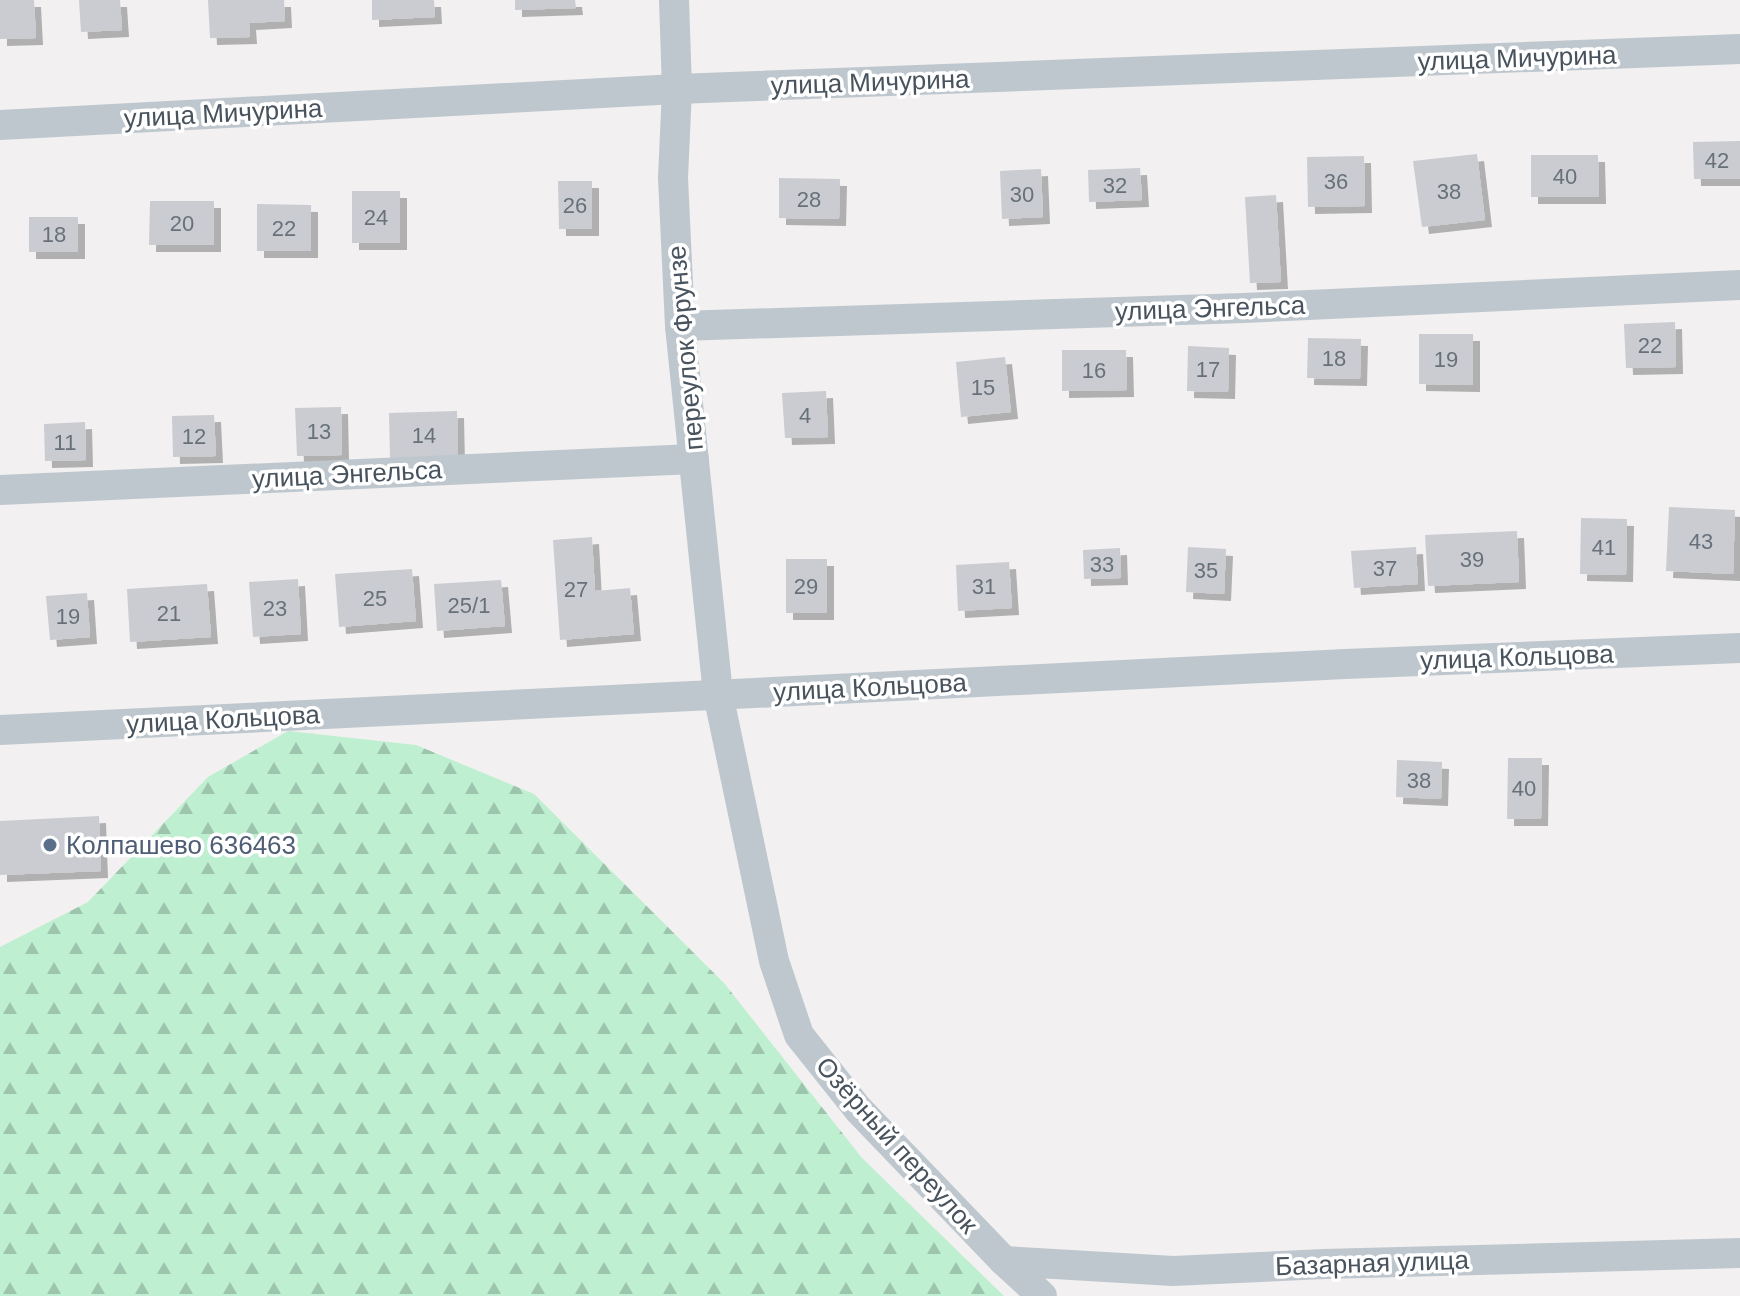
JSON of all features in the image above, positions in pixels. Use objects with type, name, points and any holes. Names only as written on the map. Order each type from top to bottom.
[{"type":"street","name":"переулок Фрунзе","points":[[674,0],[677,89],[673,178],[680,326],[718,694]]},
{"type":"street","name":"улица Мичурина","points":[[0,125],[677,89],[1740,49]]},
{"type":"street","name":"улица Энгельса","points":[[680,326],[1260,307],[1740,285]]},
{"type":"street","name":"улица Энгельса","points":[[0,490],[694,459]]},
{"type":"street","name":"улица Кольцова","points":[[0,730],[1329,664],[1740,648]]},
{"type":"street","name":"Озёрный переулок","points":[[718,694],[774,961],[799,1035],[858,1109],[1004,1261],[1042,1296]]},
{"type":"street","name":"Базарная улица","points":[[1004,1261],[1173,1271],[1740,1253]]},
{"type":"green space","points":[[288,731],[416,745],[534,794],[724,983],[862,1158],[1004,1296],[0,1296],[0,947],[88,902],[208,777]]},
{"type":"building","points":[[0,0],[34,0],[36,38],[0,39]]},
{"type":"building","points":[[79,0],[120,0],[122,30],[81,32]]},
{"type":"building","points":[[208,0],[284,0],[285,21],[249,23],[250,37],[210,38]]},
{"type":"building","points":[[372,0],[434,0],[435,17],[372,20]]},
{"type":"building","points":[[515,0],[575,0],[576,8],[515,10]]},
{"type":"building","points":[[1740,141],[1740,179],[1694,179],[1693,142]]},
{"type":"building","points":[[1477,154],[1485,220],[1422,227],[1413,161]]},
{"type":"building","points":[[1531,155],[1598,155],[1599,197],[1531,197]]},
{"type":"building","points":[[1364,156],[1365,206],[1308,207],[1307,157]]},
{"type":"building","points":[[1140,168],[1142,200],[1089,202],[1088,170]]},
{"type":"building","points":[[1041,169],[1043,217],[1002,219],[1000,171]]},
{"type":"building","points":[[779,178],[840,179],[839,219],[779,218]]},
{"type":"building","points":[[558,181],[592,181],[592,229],[559,229]]},
{"type":"building","points":[[352,191],[400,191],[400,243],[352,243]]},
{"type":"building","points":[[1276,195],[1281,282],[1250,283],[1245,197]]},
{"type":"building","points":[[150,201],[214,201],[214,245],[149,245]]},
{"type":"building","points":[[257,204],[311,205],[311,251],[257,251]]},
{"type":"building","points":[[29,217],[78,217],[78,252],[29,252]]},
{"type":"building","points":[[1675,322],[1676,367],[1626,368],[1624,324]]},
{"type":"building","points":[[1419,334],[1473,334],[1473,385],[1419,384]]},
{"type":"building","points":[[1308,338],[1361,339],[1360,379],[1307,378]]},
{"type":"building","points":[[1188,346],[1229,348],[1228,392],[1187,391]]},
{"type":"building","points":[[1062,350],[1126,350],[1127,390],[1062,391]]},
{"type":"building","points":[[1005,357],[1011,412],[961,417],[956,362]]},
{"type":"building","points":[[826,391],[828,437],[785,438],[782,393]]},
{"type":"building","points":[[341,407],[342,455],[297,456],[295,408]]},
{"type":"building","points":[[457,411],[458,456],[390,458],[389,413]]},
{"type":"building","points":[[214,415],[216,456],[173,457],[172,416]]},
{"type":"building","points":[[85,422],[86,460],[45,461],[44,424]]},
{"type":"building","points":[[1669,507],[1735,510],[1733,574],[1666,571]]},
{"type":"building","points":[[1581,518],[1627,519],[1626,575],[1580,574]]},
{"type":"building","points":[[1517,531],[1519,582],[1428,586],[1425,535]]},
{"type":"building","points":[[592,537],[595,591],[630,588],[634,634],[560,640],[553,540]]},
{"type":"building","points":[[1188,547],[1226,549],[1224,594],[1186,592]]},
{"type":"building","points":[[1416,547],[1418,584],[1354,588],[1351,551]]},
{"type":"building","points":[[1120,548],[1121,578],[1084,579],[1083,550]]},
{"type":"building","points":[[786,559],[827,559],[827,613],[786,613]]},
{"type":"building","points":[[1009,562],[1012,608],[958,611],[956,565]]},
{"type":"building","points":[[412,569],[416,621],[339,627],[335,574]]},
{"type":"building","points":[[298,579],[301,634],[253,637],[249,582]]},
{"type":"building","points":[[501,580],[505,626],[437,631],[434,584]]},
{"type":"building","points":[[207,584],[211,637],[130,642],[127,589]]},
{"type":"building","points":[[87,593],[90,637],[50,640],[46,596]]},
{"type":"building","points":[[1508,758],[1542,758],[1541,819],[1507,819]]},
{"type":"building","points":[[1397,760],[1442,762],[1441,799],[1396,797]]},
{"type":"building","points":[[99,816],[101,871],[0,875],[0,821]]},
{"type":"place","name":"Колпашево 636463","points":[[50,845]]}]
